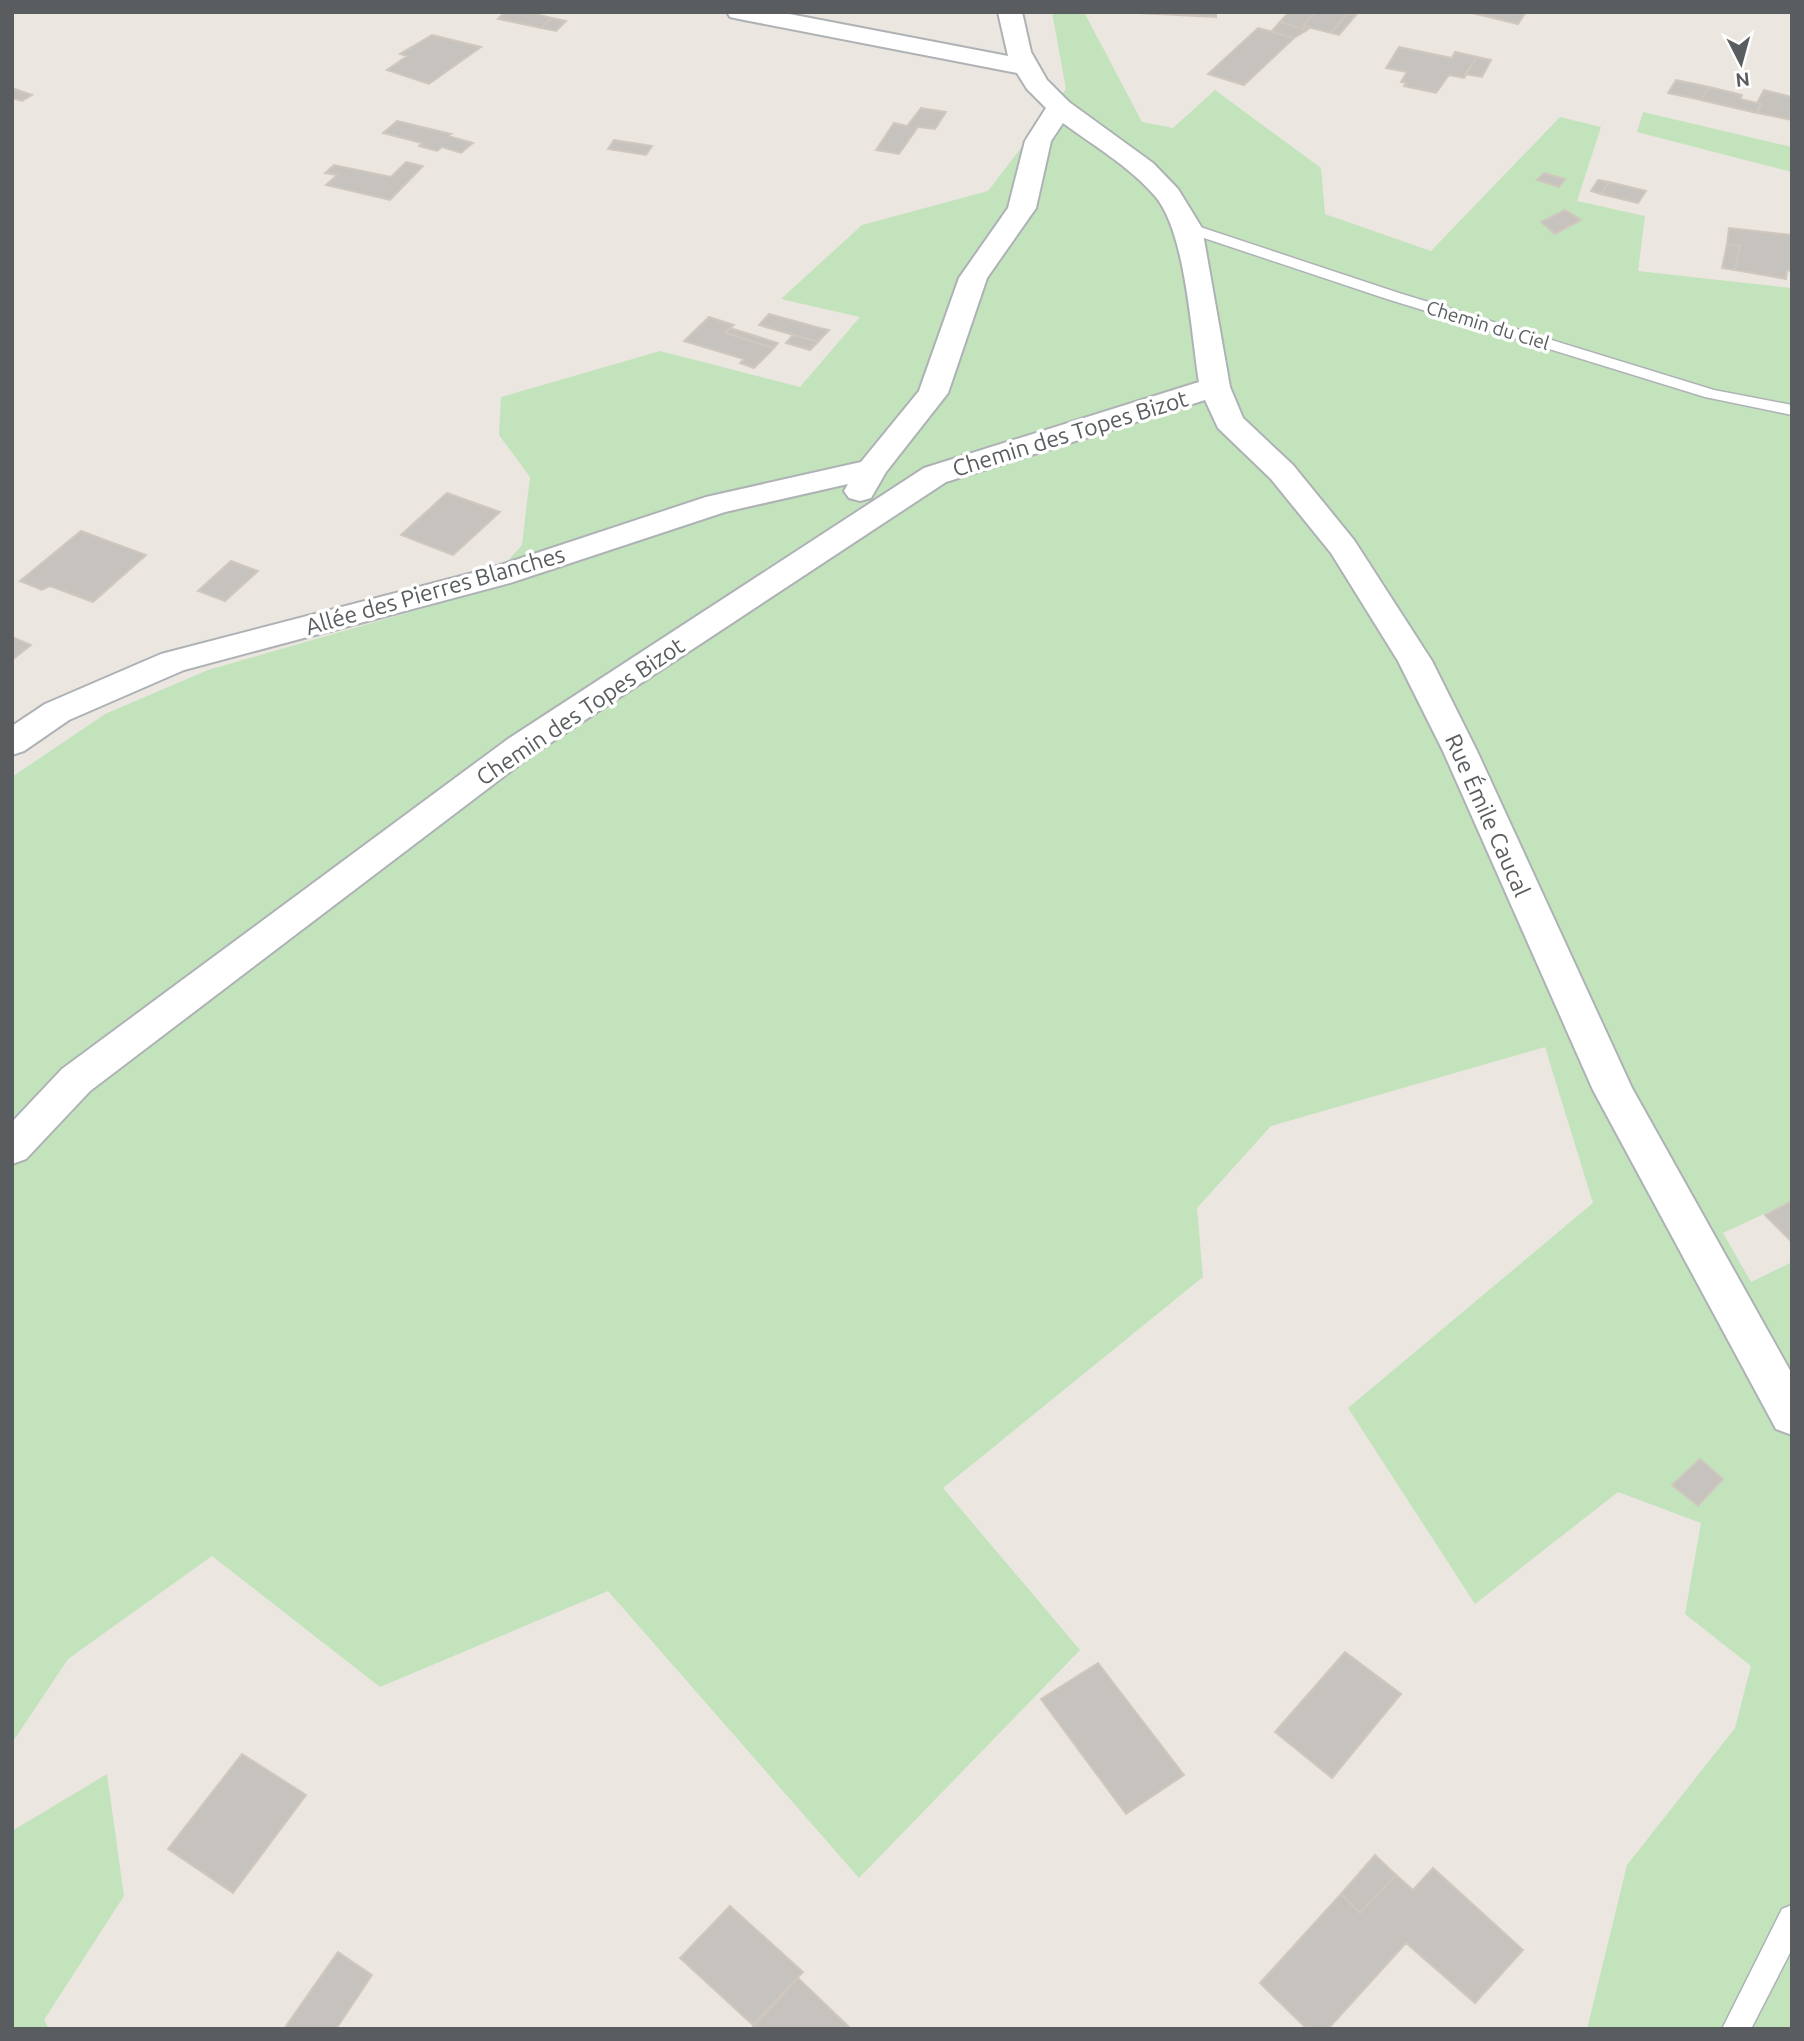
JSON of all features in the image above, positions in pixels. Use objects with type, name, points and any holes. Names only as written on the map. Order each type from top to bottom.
[{"type":"street","points":[[739,12],[1022,66],[1012,33],[1010,12]]},
{"type":"street","name":"Rue Émile Caucal","points":[[1022,66],[1034,84],[1059,108],[1154,176],[1178,204],[1188,228],[1214,387],[1229,422],[1282,471],[1343,547],[1388,614],[1415,661],[1460,751],[1613,1090],[1792,1416]]},
{"type":"street","points":[[831,545],[872,469],[933,393],[973,278],[1022,208],[1038,141],[1059,108]]},
{"type":"street","name":"Chemin des Topes Bizot","points":[[12,1148],[76,1080],[520,747],[935,475],[1214,387]]},
{"type":"street","name":"Allée des Pierres Blanches","points":[[12,743],[57,712],[173,662],[499,576],[717,504],[872,469]]},
{"type":"lane","name":"Chemin du Ciel","points":[[1188,228],[1393,296],[1711,394],[1792,410]]},
{"type":"lane","points":[[1736,2029],[1792,1919]]},
{"type":"green space","points":[[1052,12],[1084,12],[1142,122],[1173,128],[1215,90],[1321,168],[1325,214],[1431,251],[1560,117],[1601,127],[1577,201],[1645,216],[1638,271],[1792,288],[1792,1201],[1723,1233],[1751,1282],[1792,1262],[1792,2029],[1587,2029],[1627,1865],[1735,1728],[1751,1666],[1685,1614],[1701,1523],[1618,1492],[1475,1604],[1348,1408],[1593,1203],[1545,1047],[1271,1126],[1197,1208],[1203,1277],[943,1488],[1080,1650],[859,1878],[608,1591],[380,1687],[212,1556],[68,1659],[12,1743],[12,777],[105,714],[208,670],[480,592],[522,545],[530,477],[499,435],[501,397],[660,351],[800,387],[860,317],[781,299],[862,225],[988,191],[1066,89]]},
{"type":"green space","points":[[1643,112],[1792,147],[1792,172],[1637,132]]},
{"type":"green space","points":[[107,1774],[124,1896],[44,2020],[49,2029],[12,2029],[12,1831]]},
{"type":"building","points":[[505,12],[527,12],[552,18],[541,28],[498,19]]},
{"type":"building","points":[[1118,12],[1216,12],[1216,17]]},
{"type":"building","points":[[1289,12],[1315,12],[1303,26],[1309,27],[1307,30],[1280,22]]},
{"type":"building","points":[[1315,12],[1348,13],[1331,33],[1303,26]]},
{"type":"building","points":[[1468,12],[1526,12],[1518,24]]},
{"type":"building","points":[[1348,13],[1356,15],[1339,35],[1331,33]]},
{"type":"building","points":[[552,18],[566,21],[556,31],[541,28]]},
{"type":"building","points":[[1280,22],[1307,30],[1294,38],[1271,32]]},
{"type":"building","points":[[1258,28],[1294,38],[1244,85],[1208,74]]},
{"type":"building","points":[[432,35],[481,47],[429,84],[387,70],[407,56],[400,54]]},
{"type":"building","points":[[1399,47],[1452,58],[1455,52],[1477,57],[1464,78],[1449,75],[1436,93],[1404,86],[1406,83],[1401,82],[1407,72],[1386,68]]},
{"type":"building","points":[[1477,57],[1491,60],[1482,77],[1465,74]]},
{"type":"building","points":[[1676,80],[1709,87],[1701,100],[1668,93]]},
{"type":"building","points":[[1709,87],[1742,95],[1740,99],[1761,104],[1757,113],[1701,100]]},
{"type":"building","points":[[12,88],[32,95],[22,101],[12,98]]},
{"type":"building","points":[[1764,90],[1792,97],[1792,120],[1757,113],[1761,104],[1757,103]]},
{"type":"building","points":[[921,108],[946,112],[935,129],[918,127],[899,154],[876,150],[894,123],[907,126]]},
{"type":"building","points":[[397,121],[451,134],[448,136],[473,143],[461,153],[442,147],[437,151],[419,146],[422,143],[383,133]]},
{"type":"building","points":[[614,140],[652,146],[646,155],[608,149]]},
{"type":"building","points":[[406,162],[423,166],[390,200],[326,185],[337,175],[325,173],[334,165],[391,177]]},
{"type":"building","points":[[1544,173],[1565,179],[1559,187],[1537,180]]},
{"type":"building","points":[[1598,180],[1609,182],[1601,194],[1591,191]]},
{"type":"building","points":[[1609,182],[1646,191],[1638,203],[1601,194]]},
{"type":"building","points":[[1565,210],[1581,220],[1555,234],[1541,222]]},
{"type":"building","points":[[1729,228],[1792,235],[1792,271],[1787,270],[1786,279],[1735,270],[1740,246],[1727,244]]},
{"type":"building","points":[[1727,244],[1740,246],[1735,270],[1722,268]]},
{"type":"building","points":[[769,314],[829,330],[818,342],[759,325]]},
{"type":"building","points":[[709,317],[734,325],[725,333],[774,348],[754,368],[740,363],[744,359],[684,341]]},
{"type":"building","points":[[730,328],[778,343],[774,348],[725,333]]},
{"type":"building","points":[[793,335],[818,342],[810,350],[786,343]]},
{"type":"building","points":[[447,493],[500,512],[453,555],[401,535]]},
{"type":"building","points":[[81,531],[146,555],[93,602],[50,586],[42,590],[20,581]]},
{"type":"building","points":[[231,561],[258,571],[225,601],[198,591]]},
{"type":"building","points":[[12,637],[31,645],[12,660]]},
{"type":"building","points":[[1792,1201],[1792,1242],[1765,1215]]},
{"type":"building","points":[[1700,1459],[1723,1479],[1698,1506],[1672,1485]]},
{"type":"building","points":[[1345,1652],[1401,1694],[1332,1778],[1275,1732]]},
{"type":"building","points":[[1098,1663],[1184,1775],[1126,1814],[1041,1699]]},
{"type":"building","points":[[242,1754],[306,1795],[233,1893],[168,1849]]},
{"type":"building","points":[[1375,1855],[1396,1875],[1360,1913],[1341,1894]]},
{"type":"building","points":[[1433,1868],[1523,1950],[1475,2003],[1406,1943],[1328,2029],[1307,2029],[1260,1983],[1341,1894],[1360,1913],[1396,1875],[1413,1890]]},
{"type":"building","points":[[730,1906],[803,1972],[753,2025],[680,1958]]},
{"type":"building","points":[[338,1952],[372,1975],[336,2029],[284,2029]]},
{"type":"building","points":[[798,1978],[851,2029],[751,2029]]}]
